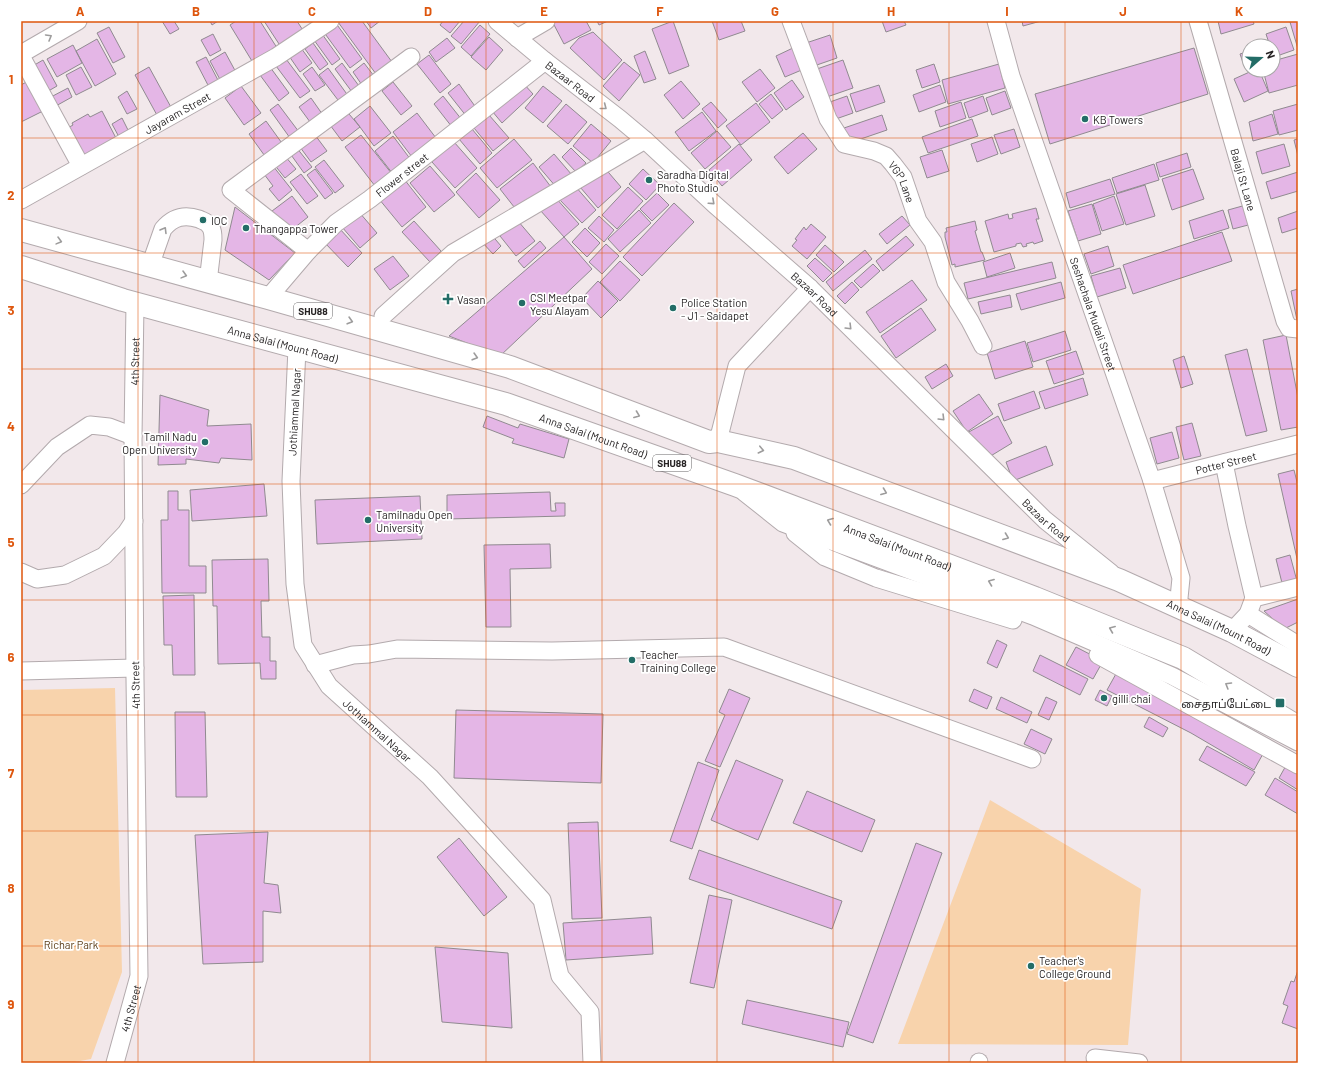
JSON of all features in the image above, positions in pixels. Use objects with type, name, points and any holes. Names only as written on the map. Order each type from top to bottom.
[{"type":"main road","name":"Anna Salai (Mount Road)","points":[[21,230],[510,366],[709,442],[718,441],[794,458],[1119,580],[1178,608],[1232,631],[1298,666]]},
{"type":"main road","name":"Anna Salai (Mount Road)","points":[[21,267],[135,304],[506,404],[735,486],[1035,598],[1183,658],[1298,727]]},
{"type":"street","points":[[78,21],[21,55],[81,166]]},
{"type":"street","name":"Jayaram Street","points":[[21,200],[276,57],[330,21]]},
{"type":"street","name":"Bazaar Road","points":[[497,21],[645,140],[714,204],[810,288],[1045,520],[1119,580]]},
{"type":"street","points":[[517,38],[546,21]]},
{"type":"street","name":"VGP Lane","points":[[791,21],[828,119],[844,144],[874,151],[886,156],[903,177],[918,221],[933,242],[946,282],[970,321],[983,346]]},
{"type":"street","name":"Seshachala Mudali Street","points":[[996,21],[1011,76],[1152,481],[1181,578],[1178,608]]},
{"type":"street","name":"Balaji St Lane","points":[[1198,21],[1285,321],[1289,328],[1298,329]]},
{"type":"street","points":[[308,251],[231,190],[411,57]]},
{"type":"street","name":"Flower street","points":[[268,298],[308,251],[336,223],[370,199],[545,61]]},
{"type":"street","points":[[382,316],[453,253],[645,140]]},
{"type":"street","points":[[150,266],[163,230],[166,226],[180,217],[185,216],[195,218],[205,221],[210,226],[212,234],[213,240],[208,282]]},
{"type":"street","points":[[718,441],[737,366],[810,288]]},
{"type":"street","name":"4th Street","points":[[115,1063],[139,976],[133,436],[135,304]]},
{"type":"street","name":"Jothiammal Nagar","points":[[297,348],[291,481],[295,584],[303,645],[329,686],[430,777],[542,900],[560,976],[590,1012],[592,1063]]},
{"type":"street","points":[[21,485],[57,446],[90,425],[108,427],[133,436]]},
{"type":"street","name":"Potter Street","points":[[1152,481],[1298,444]]},
{"type":"street","points":[[1224,463],[1251,606],[1298,645]]},
{"type":"street","points":[[735,486],[825,557],[876,578],[1063,636],[1298,765]]},
{"type":"street","points":[[21,572],[37,579],[65,575],[104,556],[126,533],[134,521]]},
{"type":"street","points":[[783,523],[1033,616],[1172,676],[1298,742]]},
{"type":"street","points":[[1232,631],[1251,606],[1298,588]]},
{"type":"street","points":[[315,665],[353,655],[397,649],[552,651],[724,647],[1032,759]]},
{"type":"street","points":[[21,671],[135,668]]},
{"type":"street","points":[[1094,1058],[1139,1063]]},
{"type":"green space","name":"Richar Park","points":[[115,688],[122,972],[91,1059],[69,1063],[21,1063],[21,690]]},
{"type":"green space","name":"Teacher's College Ground","points":[[990,800],[1141,889],[1128,1045],[898,1044]]},
{"type":"building","points":[[162,21],[174,21],[179,29],[170,34]]},
{"type":"building","points":[[210,21],[218,21],[212,25]]},
{"type":"building","points":[[236,21],[260,21],[279,51],[255,66],[230,25]]},
{"type":"building","points":[[264,21],[297,21],[304,32],[281,47]]},
{"type":"building","points":[[362,21],[392,62],[376,74],[338,22]]},
{"type":"building","points":[[366,21],[380,21],[371,28]]},
{"type":"building","points":[[443,21],[460,21],[450,33],[440,25]]},
{"type":"building","points":[[464,21],[480,21],[461,44],[451,36]]},
{"type":"building","points":[[552,21],[586,21],[591,30],[564,44]]},
{"type":"building","points":[[597,21],[608,21],[599,25]]},
{"type":"building","points":[[673,21],[689,66],[669,74],[652,29]]},
{"type":"building","points":[[712,21],[741,21],[745,31],[719,40]]},
{"type":"building","points":[[882,21],[904,21],[906,25],[886,32]]},
{"type":"building","points":[[1022,21],[1041,21],[1023,26]]},
{"type":"building","points":[[1218,21],[1253,21],[1254,24],[1221,34]]},
{"type":"building","points":[[1298,21],[1298,49],[1290,22]]},
{"type":"building","points":[[335,22],[362,59],[350,68],[323,31]]},
{"type":"building","points":[[480,25],[490,34],[471,56],[461,47]]},
{"type":"building","points":[[109,27],[125,57],[113,63],[97,33]]},
{"type":"building","points":[[1286,27],[1294,50],[1281,55],[1281,38],[1267,38],[1266,34]]},
{"type":"building","points":[[593,32],[622,60],[604,80],[570,48],[579,38]]},
{"type":"building","points":[[213,34],[221,50],[210,56],[201,40]]},
{"type":"building","points":[[322,34],[340,59],[332,65],[314,40]]},
{"type":"building","points":[[830,35],[837,58],[811,67],[803,44]]},
{"type":"building","points":[[489,37],[503,50],[486,70],[471,57]]},
{"type":"building","points":[[447,38],[455,48],[436,62],[429,52]]},
{"type":"building","points":[[97,39],[116,74],[95,86],[76,51]]},
{"type":"building","points":[[313,43],[328,64],[320,70],[305,49]]},
{"type":"building","points":[[73,45],[82,63],[57,77],[47,59]]},
{"type":"building","points":[[795,47],[804,69],[785,77],[776,56]]},
{"type":"building","points":[[301,48],[312,63],[300,72],[289,56]]},
{"type":"building","name":"KB Towers","points":[[1194,48],[1208,94],[1050,144],[1035,94]]},
{"type":"building","points":[[645,51],[656,79],[644,83],[634,56]]},
{"type":"building","points":[[225,52],[238,76],[223,85],[210,61]]},
{"type":"building","points":[[1298,54],[1298,85],[1269,93],[1265,78],[1281,78],[1281,59]]},
{"type":"building","points":[[429,55],[451,84],[440,93],[417,64]]},
{"type":"building","points":[[206,57],[220,84],[210,89],[196,62]]},
{"type":"building","points":[[286,59],[310,91],[300,98],[276,66]]},
{"type":"building","points":[[43,60],[57,86],[45,93],[31,67]]},
{"type":"building","points":[[843,60],[853,88],[824,98],[814,70]]},
{"type":"building","points":[[624,62],[640,75],[619,101],[603,86]]},
{"type":"building","points":[[342,63],[359,86],[352,92],[335,69]]},
{"type":"building","points":[[364,63],[374,76],[362,85],[353,72]]},
{"type":"building","points":[[934,64],[940,82],[922,88],[916,70]]},
{"type":"building","points":[[999,64],[1005,88],[948,104],[942,80]]},
{"type":"building","points":[[81,67],[92,87],[76,95],[66,75]]},
{"type":"building","points":[[149,67],[172,109],[158,117],[135,75]]},
{"type":"building","points":[[270,67],[289,93],[279,101],[260,75]]},
{"type":"building","points":[[312,67],[325,85],[315,91],[303,74]]},
{"type":"building","points":[[328,68],[349,97],[341,104],[319,75]]},
{"type":"building","points":[[760,69],[775,88],[757,102],[742,82]]},
{"type":"building","points":[[1241,76],[1241,78],[1262,78],[1268,91],[1244,102],[1234,79]]},
{"type":"building","points":[[30,80],[45,110],[21,122],[21,85]]},
{"type":"building","points":[[792,80],[804,97],[786,110],[774,93]]},
{"type":"building","points":[[681,81],[700,104],[683,119],[664,95]]},
{"type":"building","points":[[393,82],[412,106],[401,115],[382,91]]},
{"type":"building","points":[[523,83],[533,94],[502,123],[492,111]]},
{"type":"building","points":[[459,84],[477,109],[467,117],[448,93]]},
{"type":"building","points":[[879,85],[885,102],[856,112],[850,94]]},
{"type":"building","points":[[940,85],[946,102],[919,112],[913,95]]},
{"type":"building","points":[[241,86],[261,113],[244,125],[225,98]]},
{"type":"building","points":[[543,86],[562,101],[543,123],[525,108]]},
{"type":"building","points":[[68,88],[72,97],[54,107],[49,98]]},
{"type":"building","points":[[127,91],[137,109],[127,114],[118,97]]},
{"type":"building","points":[[1005,91],[1011,108],[992,115],[986,98]]},
{"type":"building","points":[[771,94],[783,110],[772,119],[759,104]]},
{"type":"building","points":[[443,96],[462,120],[452,127],[434,104]]},
{"type":"building","points":[[847,96],[853,113],[833,120],[827,103]]},
{"type":"building","points":[[983,96],[988,111],[969,118],[964,103]]},
{"type":"building","points":[[311,98],[325,118],[313,126],[299,107]]},
{"type":"building","points":[[711,102],[727,120],[718,128],[702,109]]},
{"type":"building","points":[[961,102],[966,118],[940,127],[935,111]]},
{"type":"building","points":[[756,103],[770,122],[741,145],[726,126]]},
{"type":"building","points":[[278,104],[299,132],[290,138],[270,110]]},
{"type":"building","points":[[566,104],[587,122],[568,144],[547,126]]},
{"type":"building","points":[[1298,104],[1298,130],[1279,135],[1273,111]]},
{"type":"building","points":[[370,106],[391,133],[374,146],[354,119]]},
{"type":"building","points":[[344,108],[360,127],[342,141],[327,121]]},
{"type":"building","points":[[102,111],[117,140],[82,159],[66,129],[73,125],[72,123],[88,114],[90,117]]},
{"type":"building","points":[[702,112],[716,131],[689,151],[675,132]]},
{"type":"building","points":[[417,113],[436,138],[412,157],[393,132]]},
{"type":"building","points":[[1272,114],[1278,134],[1253,141],[1249,122]]},
{"type":"building","points":[[489,115],[509,138],[493,151],[474,128]]},
{"type":"building","points":[[882,115],[887,130],[849,143],[844,128]]},
{"type":"building","points":[[122,118],[129,132],[119,137],[112,124]]},
{"type":"building","points":[[972,119],[978,136],[928,153],[922,137]]},
{"type":"building","points":[[266,121],[284,146],[267,159],[249,134]]},
{"type":"building","points":[[591,124],[611,141],[593,163],[573,146]]},
{"type":"building","points":[[472,129],[492,153],[480,164],[459,139]]},
{"type":"building","points":[[1014,129],[1020,147],[1001,154],[994,135]]},
{"type":"building","points":[[312,131],[327,151],[311,162],[297,143]]},
{"type":"building","points":[[717,131],[731,147],[705,169],[691,153]]},
{"type":"building","points":[[803,133],[817,149],[788,174],[774,157]]},
{"type":"building","points":[[361,135],[392,174],[375,186],[345,147]]},
{"type":"building","points":[[393,136],[411,160],[393,174],[375,151]]},
{"type":"building","points":[[992,137],[998,154],[977,162],[971,144]]},
{"type":"building","points":[[514,139],[532,160],[497,188],[480,168]]},
{"type":"building","points":[[1298,139],[1298,156],[1294,140]]},
{"type":"building","points":[[454,142],[477,168],[455,188],[432,162]]},
{"type":"building","points":[[739,144],[752,160],[722,186],[709,170]]},
{"type":"building","points":[[1284,144],[1290,166],[1262,174],[1256,152]]},
{"type":"building","points":[[296,147],[312,167],[304,173],[289,152]]},
{"type":"building","points":[[571,148],[586,163],[576,172],[562,157]]},
{"type":"building","points":[[942,150],[949,171],[927,178],[920,157]]},
{"type":"building","points":[[1187,153],[1191,167],[1160,177],[1156,163]]},
{"type":"building","points":[[554,154],[572,175],[557,188],[539,167]]},
{"type":"building","points":[[284,155],[296,169],[285,178],[273,163]]},
{"type":"building","points":[[324,160],[344,186],[335,193],[315,167]]},
{"type":"building","points":[[533,163],[551,187],[518,212],[500,189]]},
{"type":"building","points":[[1154,164],[1159,180],[1117,193],[1112,178]]},
{"type":"building","points":[[273,166],[292,190],[279,201],[269,189],[273,186],[264,174]]},
{"type":"building","points":[[430,166],[455,195],[434,212],[410,183]]},
{"type":"building","points":[[603,166],[621,187],[598,208],[580,187]]},
{"type":"building","points":[[315,169],[333,193],[325,199],[307,175]]},
{"type":"building","points":[[643,169],[660,185],[646,200],[629,184]]},
{"type":"building","points":[[1193,169],[1204,199],[1172,210],[1162,179]]},
{"type":"building","points":[[1298,172],[1298,191],[1271,199],[1266,182]]},
{"type":"building","points":[[476,173],[500,200],[479,218],[456,192]]},
{"type":"building","points":[[301,174],[318,196],[307,204],[290,182]]},
{"type":"building","points":[[404,179],[426,207],[402,227],[379,199]]},
{"type":"building","points":[[1110,179],[1115,194],[1070,208],[1066,193]]},
{"type":"building","points":[[1145,185],[1155,216],[1126,225],[1116,194]]},
{"type":"building","points":[[575,186],[596,210],[582,223],[560,200]]},
{"type":"building","points":[[628,187],[643,201],[617,229],[602,215]]},
{"type":"building","points":[[657,193],[669,205],[652,221],[640,209]]},
{"type":"building","points":[[292,196],[308,217],[289,232],[272,211]]},
{"type":"building","points":[[1114,196],[1124,224],[1102,231],[1093,204]]},
{"type":"building","points":[[555,197],[579,224],[564,237],[540,210]]},
{"type":"building","points":[[674,203],[694,222],[642,276],[623,257]]},
{"type":"building","points":[[1092,204],[1101,234],[1078,241],[1068,211]]},
{"type":"building","points":[[1246,205],[1252,224],[1233,229],[1228,210]]},
{"type":"building","name":"Thangappa Tower","points":[[235,207],[295,253],[269,280],[225,250]]},
{"type":"building","points":[[1036,208],[1039,219],[1036,219],[1043,241],[1034,244],[1033,242],[1026,244],[1027,246],[1023,247],[1021,243],[1016,244],[1016,246],[994,252],[985,221],[1008,214],[1009,219],[1013,218],[1012,214]]},
{"type":"building","points":[[639,210],[651,223],[620,252],[608,239]]},
{"type":"building","points":[[1223,210],[1229,228],[1194,239],[1189,221]]},
{"type":"building","points":[[1298,211],[1298,228],[1282,233],[1278,218]]},
{"type":"building","points":[[359,212],[377,233],[360,248],[342,227]]},
{"type":"building","points":[[599,216],[614,230],[604,242],[588,228]]},
{"type":"building","points":[[902,216],[910,225],[887,244],[879,234]]},
{"type":"building","points":[[414,221],[441,251],[430,262],[402,232]]},
{"type":"building","points":[[518,221],[535,241],[516,256],[500,236]]},
{"type":"building","points":[[975,221],[977,230],[975,231],[985,260],[955,267],[955,264],[952,265],[945,237],[945,232],[947,232],[946,228]]},
{"type":"building","points":[[811,224],[826,237],[807,259],[792,246],[797,240],[795,239],[804,227],[806,230]]},
{"type":"building","points":[[339,228],[362,253],[348,267],[324,242]]},
{"type":"building","points":[[585,228],[600,243],[587,257],[572,242]]},
{"type":"building","points":[[1222,232],[1232,261],[1133,294],[1123,265]]},
{"type":"building","points":[[490,233],[501,246],[493,254],[481,241]]},
{"type":"building","points":[[906,236],[914,245],[883,271],[876,261]]},
{"type":"building","name":"CSI Meetpar Yesu Alayam","points":[[564,237],[592,269],[500,356],[449,336]]},
{"type":"building","points":[[540,241],[546,248],[524,268],[518,261]]},
{"type":"building","points":[[606,244],[619,256],[602,274],[589,262]]},
{"type":"building","points":[[825,245],[844,262],[834,272],[816,255]]},
{"type":"building","points":[[1108,246],[1114,266],[1091,274],[1084,254]]},
{"type":"building","points":[[865,250],[872,259],[833,291],[826,282]]},
{"type":"building","points":[[1010,253],[1015,268],[987,277],[983,262]]},
{"type":"building","points":[[393,256],[409,276],[390,290],[374,269]]},
{"type":"building","points":[[815,258],[832,273],[823,282],[807,266]]},
{"type":"building","points":[[620,261],[640,280],[620,301],[600,282]]},
{"type":"building","points":[[1052,262],[1056,278],[968,299],[964,283]]},
{"type":"building","points":[[873,264],[880,271],[861,288],[854,281]]},
{"type":"building","points":[[1120,268],[1126,288],[1097,297],[1091,276]]},
{"type":"building","points":[[912,280],[927,300],[880,333],[866,312]]},
{"type":"building","points":[[598,281],[618,301],[601,318],[582,298]]},
{"type":"building","points":[[852,282],[859,290],[845,304],[837,296]]},
{"type":"building","points":[[1061,282],[1065,298],[1021,310],[1016,294]]},
{"type":"building","points":[[1298,289],[1298,325],[1291,291]]},
{"type":"building","points":[[1010,295],[1012,307],[981,314],[978,302]]},
{"type":"building","points":[[921,308],[936,330],[896,358],[881,336]]},
{"type":"building","points":[[1065,331],[1071,350],[1033,362],[1027,343]]},
{"type":"building","points":[[1286,335],[1298,398],[1298,427],[1281,430],[1263,340]]},
{"type":"building","points":[[1025,341],[1033,367],[995,379],[987,353]]},
{"type":"building","points":[[1247,349],[1267,431],[1246,436],[1225,355]]},
{"type":"building","points":[[1076,351],[1084,374],[1054,384],[1046,361]]},
{"type":"building","points":[[1184,356],[1193,384],[1181,388],[1173,360]]},
{"type":"building","points":[[946,364],[953,376],[932,389],[925,377]]},
{"type":"building","points":[[1083,378],[1088,395],[1045,409],[1039,392]]},
{"type":"building","points":[[1034,391],[1040,408],[1004,421],[998,404]]},
{"type":"building","points":[[979,394],[993,414],[967,432],[953,411]]},
{"type":"building","name":"Tamil Nadu Open University","points":[[160,395],[209,410],[207,426],[251,424],[252,460],[221,458],[219,463],[186,459],[186,464],[158,465]]},
{"type":"building","points":[[487,416],[518,428],[520,424],[569,439],[564,458],[512,443],[514,439],[483,427]]},
{"type":"building","points":[[998,416],[1012,443],[989,457],[967,433]]},
{"type":"building","points":[[1192,423],[1201,456],[1184,460],[1176,427]]},
{"type":"building","points":[[1172,432],[1179,458],[1157,464],[1150,438]]},
{"type":"building","points":[[1046,446],[1053,465],[1013,481],[1006,462]]},
{"type":"building","points":[[1294,470],[1298,486],[1298,563],[1278,474]]},
{"type":"building","points":[[264,484],[267,516],[192,521],[190,490]]},
{"type":"building","points":[[168,491],[178,491],[178,510],[189,510],[189,566],[206,566],[206,593],[162,593],[161,520],[168,520]]},
{"type":"building","points":[[550,492],[551,511],[556,511],[555,503],[565,503],[565,516],[447,519],[447,495]]},
{"type":"building","name":"Tamilnadu Open University","points":[[420,496],[422,539],[317,544],[315,500]]},
{"type":"building","points":[[550,544],[551,568],[510,569],[511,627],[486,627],[484,545]]},
{"type":"building","points":[[1290,555],[1298,585],[1285,595],[1276,559]]},
{"type":"building","points":[[268,559],[269,601],[261,601],[262,637],[270,637],[270,661],[276,661],[276,679],[261,679],[260,663],[218,664],[217,606],[213,606],[212,560]]},
{"type":"building","points":[[194,595],[195,675],[173,675],[172,645],[164,645],[163,596]]},
{"type":"building","points":[[1298,599],[1298,622],[1284,629],[1264,611]]},
{"type":"building","points":[[997,640],[1007,645],[997,668],[987,663]]},
{"type":"building","points":[[1076,647],[1103,661],[1093,679],[1066,665]]},
{"type":"building","points":[[1040,655],[1088,679],[1080,695],[1033,671]]},
{"type":"building","points":[[1117,672],[1264,752],[1254,770],[1191,733],[1107,690]]},
{"type":"building","points":[[729,689],[750,698],[720,767],[705,761],[725,715],[719,712]]},
{"type":"building","points":[[974,689],[992,697],[987,709],[969,701]]},
{"type":"building","name":"gilli chai","points":[[1100,690],[1112,696],[1107,706],[1095,700]]},
{"type":"building","points":[[1001,697],[1032,712],[1027,723],[996,709]]},
{"type":"building","points":[[1046,697],[1057,702],[1049,720],[1038,715]]},
{"type":"building","points":[[456,710],[603,714],[601,783],[454,778]]},
{"type":"building","points":[[175,712],[205,712],[207,797],[176,797]]},
{"type":"building","points":[[1149,717],[1168,728],[1163,737],[1144,727]]},
{"type":"building","points":[[1031,729],[1052,739],[1045,754],[1024,744]]},
{"type":"building","points":[[1207,746],[1255,772],[1246,786],[1199,760]]},
{"type":"building","points":[[736,760],[783,780],[758,840],[711,820]]},
{"type":"building","points":[[698,762],[719,770],[692,849],[670,841]]},
{"type":"building","points":[[1288,762],[1298,768],[1298,790],[1279,778]]},
{"type":"building","points":[[1275,778],[1298,792],[1298,814],[1265,795]]},
{"type":"building","points":[[807,791],[875,820],[862,852],[793,823]]},
{"type":"building","points":[[598,822],[602,918],[572,919],[568,823]]},
{"type":"building","points":[[268,832],[264,883],[278,885],[281,913],[263,911],[263,962],[203,964],[195,835]]},
{"type":"building","points":[[459,838],[507,897],[484,916],[437,857]]},
{"type":"building","points":[[916,843],[942,853],[873,1043],[847,1034]]},
{"type":"building","points":[[699,850],[842,901],[832,929],[689,879]]},
{"type":"building","points":[[709,895],[732,900],[714,988],[690,983]]},
{"type":"building","points":[[651,917],[653,954],[566,960],[563,923]]},
{"type":"building","points":[[435,947],[508,953],[512,1028],[442,1022]]},
{"type":"building","points":[[1298,970],[1298,1029],[1282,1023],[1288,1006],[1283,1004],[1291,981],[1294,982]]},
{"type":"building","points":[[747,1000],[849,1022],[843,1047],[742,1024]]},
{"type":"place","name":"KB Towers","points":[[1085,119]]},
{"type":"place","name":"Saradha Digital Photo Studio","points":[[649,180]]},
{"type":"place","name":"IOC","points":[[203,220]]},
{"type":"place","name":"Thangappa Tower","points":[[246,228]]},
{"type":"place","name":"Vasan","points":[[448,299]]},
{"type":"place","name":"CSI Meetpar Yesu Alayam","points":[[522,303]]},
{"type":"place","name":"Police Station - J1 - Saidapet","points":[[673,308]]},
{"type":"place","name":"Tamil Nadu Open University","points":[[205,442]]},
{"type":"place","name":"Tamilnadu Open University","points":[[368,520]]},
{"type":"place","name":"Teacher Training College","points":[[632,660]]},
{"type":"place","name":"gilli chai","points":[[1104,698]]},
{"type":"place","name":"சைதாப்பேட்டை","points":[[1280,703]]},
{"type":"place","name":"Teacher's College Ground","points":[[1031,966]]}]
